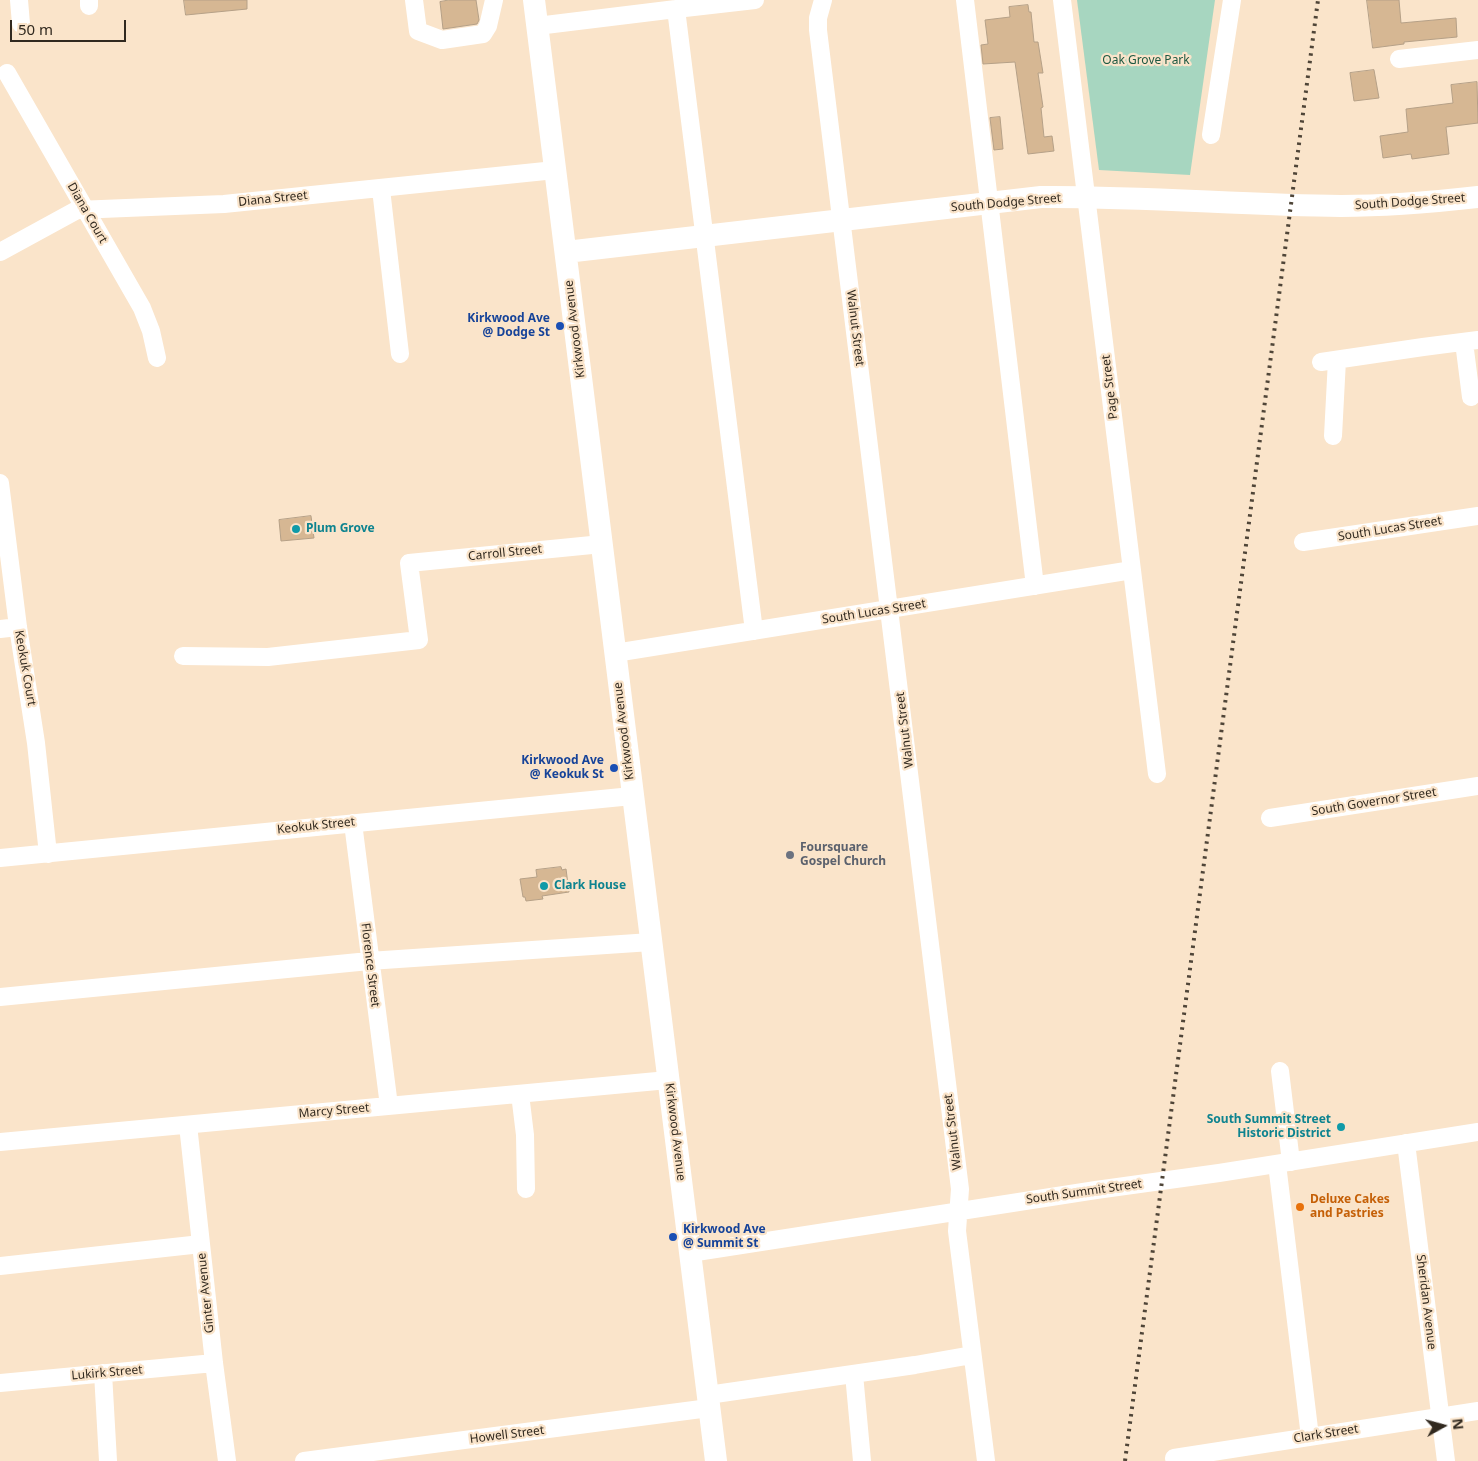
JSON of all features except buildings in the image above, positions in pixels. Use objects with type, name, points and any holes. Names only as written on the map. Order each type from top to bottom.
[{"type":"main road","name":"Kirkwood Avenue","points":[[534,0],[716,1461]]},
{"type":"main road","name":"South Dodge Street","points":[[566,252],[1040,197],[1342,206],[1437,202],[1478,197]]},
{"type":"street","points":[[19,0],[21,24]]},
{"type":"street","points":[[414,0],[418,31],[442,40],[483,34],[488,26],[494,0]]},
{"type":"street","points":[[537,26],[754,0]]},
{"type":"street","name":"Walnut Street","points":[[823,0],[818,18],[818,30],[960,1189],[957,1231],[986,1461]]},
{"type":"street","points":[[965,0],[1035,586]]},
{"type":"street","name":"Page Street","points":[[1062,0],[1157,774]]},
{"type":"street","points":[[1211,135],[1232,0]]},
{"type":"street","points":[[676,9],[754,631]]},
{"type":"street","points":[[1399,58],[1478,50]]},
{"type":"street","name":"Diana Court","points":[[6,73],[142,308],[151,331],[157,358]]},
{"type":"street","name":"Diana Street","points":[[0,252],[77,210],[224,204],[555,170]]},
{"type":"street","points":[[381,189],[400,354]]},
{"type":"street","points":[[1333,436],[1329,361],[1471,341],[1471,397]]},
{"type":"street","name":"Keokuk Court","points":[[0,483],[9,628],[32,712],[48,854]]},
{"type":"street","name":"South Lucas Street","points":[[1303,542],[1478,516]]},
{"type":"street","name":"Carroll Street","points":[[183,656],[268,656],[419,640],[409,563],[602,544]]},
{"type":"street","name":"South Lucas Street","points":[[615,653],[1132,570]]},
{"type":"street","name":"South Governor Street","points":[[1270,818],[1478,786]]},
{"type":"street","name":"Keokuk Street","points":[[0,858],[632,796]]},
{"type":"street","name":"Florence Street","points":[[353,823],[389,1106]]},
{"type":"street","points":[[0,997],[370,961],[651,942]]},
{"type":"street","points":[[1280,1071],[1284,1163],[1310,1437]]},
{"type":"street","name":"Marcy Street","points":[[0,1142],[668,1080]]},
{"type":"street","points":[[520,1094],[526,1189]]},
{"type":"street","name":"Ginter Avenue","points":[[188,1125],[214,1363],[227,1461]]},
{"type":"street","name":"South Summit Street","points":[[690,1253],[1478,1132]]},
{"type":"street","name":"Sheridan Avenue","points":[[1406,1143],[1446,1461]]},
{"type":"street","points":[[0,1266],[201,1244]]},
{"type":"street","name":"Howell Street","points":[[304,1461],[708,1401],[854,1374],[972,1355]]},
{"type":"street","name":"Lukirk Street","points":[[0,1383],[214,1363]]},
{"type":"street","points":[[103,1374],[108,1461]]},
{"type":"street","points":[[854,1374],[862,1461]]},
{"type":"street","name":"Clark Street","points":[[1174,1458],[1478,1411]]},
{"type":"green space","name":"Oak Grove Park","points":[[1077,0],[1215,0],[1190,175],[1099,170]]},
{"type":"railway","points":[[1125,1461],[1318,0]]},
{"type":"place","name":"Kirkwood Ave @ Dodge St","points":[[560,326]]},
{"type":"place","name":"Plum Grove","points":[[296,529]]},
{"type":"place","name":"Kirkwood Ave @ Keokuk St","points":[[614,768]]},
{"type":"place","name":"Foursquare Gospel Church","points":[[790,855]]},
{"type":"place","name":"Clark House","points":[[544,886]]},
{"type":"place","name":"South Summit Street Historic District","points":[[1341,1127]]},
{"type":"place","name":"Deluxe Cakes and Pastries","points":[[1300,1207]]},
{"type":"place","name":"Kirkwood Ave @ Summit St","points":[[673,1237]]}]
